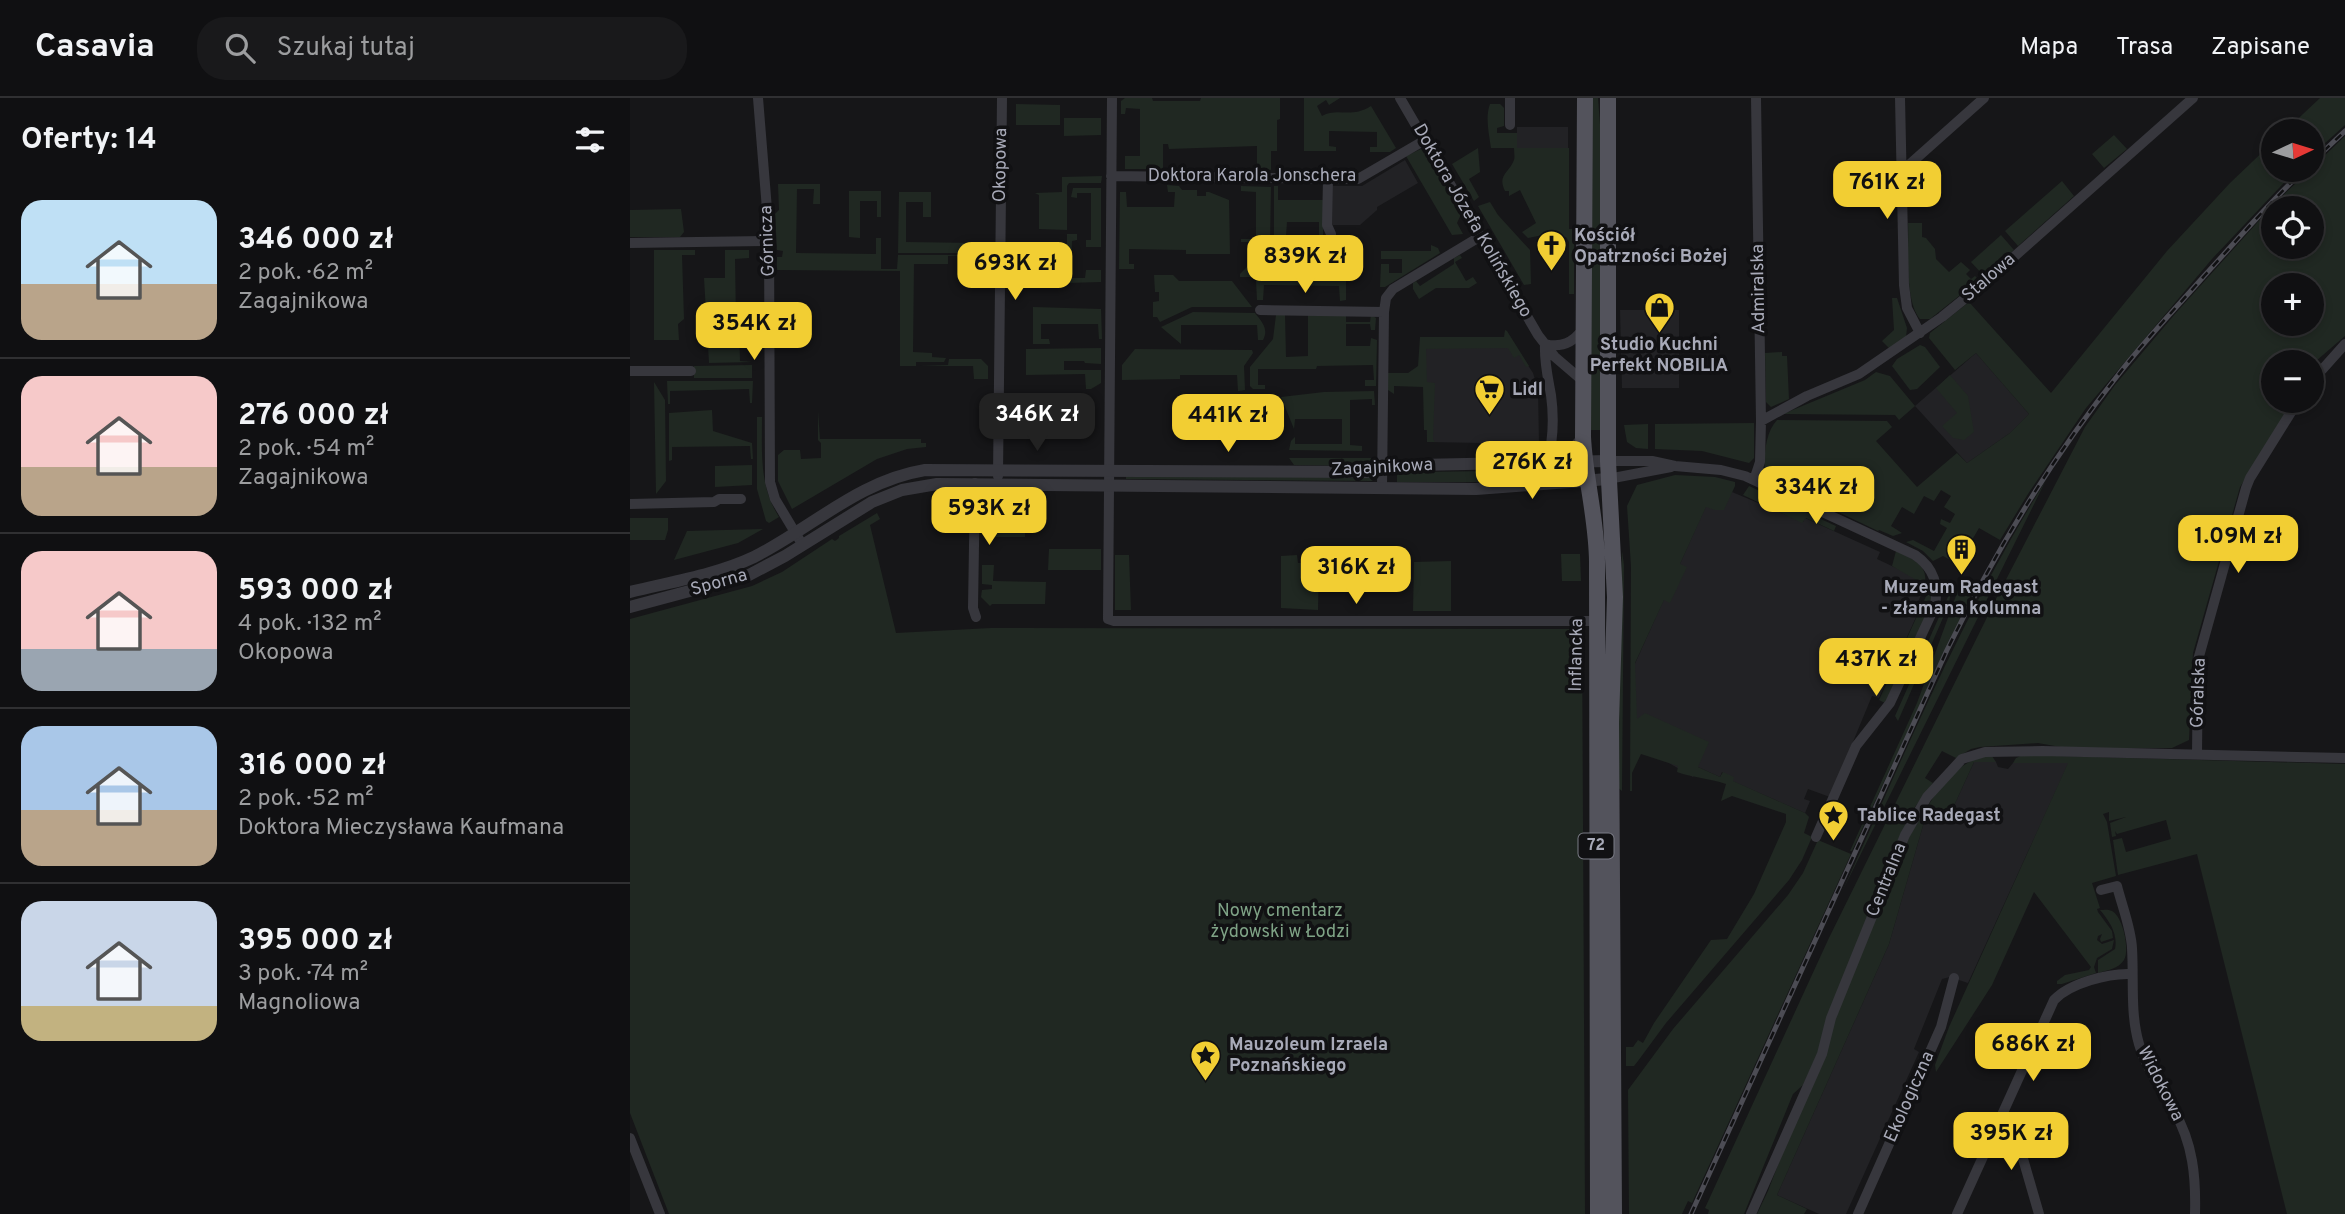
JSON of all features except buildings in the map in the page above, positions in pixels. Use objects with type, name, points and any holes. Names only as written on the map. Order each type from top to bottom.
[{"type":"main road","name":"Inflancka","points":[[1585,98],[1583,438],[1584,462],[1597,540],[1598,1214]]},
{"type":"main road","name":"Inflancka","points":[[1608,98],[1608,479],[1615,597],[1611,722],[1614,1214]]},
{"type":"street","name":"Górnicza","points":[[758,98],[769,241],[770,482],[775,499],[802,544]]},
{"type":"street","name":"Okopowa","points":[[998,483],[1002,98]]},
{"type":"street","points":[[1112,98],[1108,619],[1596,621]]},
{"type":"street","name":"Doktora Józefa Kolińskiego","points":[[1400,98],[1545,344],[1555,357],[1583,381]]},
{"type":"street","points":[[1510,98],[1510,125]]},
{"type":"street","name":"Admiralska","points":[[1754,480],[1760,462],[1761,421],[1756,98]]},
{"type":"street","points":[[1900,98],[1904,285],[1907,308],[1920,333]]},
{"type":"street","points":[[1901,172],[1984,98]]},
{"type":"street","name":"Stalowa","points":[[1761,421],[1807,396],[1858,374],[1920,333],[1989,279],[2193,98]]},
{"type":"street","name":"Doktora Karola Jonschera","points":[[1111,177],[1362,178],[1425,140]]},
{"type":"street","points":[[1328,178],[1327,225],[1331,234]]},
{"type":"street","points":[[1381,486],[1384,312],[1387,298],[1394,289],[1481,236]]},
{"type":"street","points":[[630,243],[769,241]]},
{"type":"street","points":[[1260,310],[1384,312]]},
{"type":"street","points":[[1554,464],[1551,447],[1552,409],[1545,344],[1566,344],[1583,329]]},
{"type":"street","points":[[2324,368],[2345,344]]},
{"type":"street","points":[[630,371],[691,371]]},
{"type":"street","name":"Góralska","points":[[2197,754],[2198,660],[2246,488],[2291,413]]},
{"type":"street","points":[[1554,464],[1583,438]]},
{"type":"street","points":[[1608,461],[1652,461],[1721,470],[1754,480],[1915,555],[1928,567],[1936,586],[1934,608],[1890,704],[1856,746],[1816,837]]},
{"type":"street","name":"Zagajnikowa","points":[[794,532],[855,494],[891,478],[933,470],[1365,472],[1418,465],[1608,461]]},
{"type":"street","points":[[1608,479],[1675,466]]},
{"type":"street","name":"Zagajnikowa","points":[[802,544],[859,508],[896,492],[937,484],[1381,486],[1476,489],[1608,479]]},
{"type":"street","points":[[975,483],[973,608],[976,617]]},
{"type":"street","points":[[630,504],[741,499]]},
{"type":"street","name":"Sporna","points":[[630,592],[734,565],[764,551],[794,532]]},
{"type":"street","name":"Sporna","points":[[630,607],[749,575],[802,544]]},
{"type":"street","name":"Centralna","points":[[1751,1214],[1822,1054],[1831,1017],[1905,835],[1927,797],[1962,759],[1985,752],[2345,758]]},
{"type":"street","name":"Widokowa","points":[[2101,890],[2116,886],[2132,942],[2134,1018],[2139,1044],[2188,1142],[2196,1182],[2195,1214]]},
{"type":"street","points":[[1957,1214],[2051,1006],[2058,996],[2076,985],[2114,974],[2132,974]]},
{"type":"street","name":"Ekologiczna","points":[[1858,1214],[1941,1027],[1954,978]]},
{"type":"street","points":[[2000,1118],[2015,1131],[2039,1214]]},
{"type":"street","points":[[630,1138],[660,1214]]},
{"type":"shaded area","points":[[1517,127],[1568,127],[1568,148],[1517,148]]},
{"type":"shaded area","points":[[1405,160],[1418,183],[1377,207],[1360,225],[1332,225],[1332,186],[1362,186]]},
{"type":"shaded area","points":[[1620,310],[1679,310],[1679,388],[1622,388]]},
{"type":"shaded area","points":[[1425,348],[1517,348],[1533,373],[1538,389],[1539,444],[1427,442]]},
{"type":"shaded area","points":[[1976,353],[2029,414],[2010,433],[1967,463],[1915,406]]},
{"type":"shaded area","points":[[1725,489],[1803,522],[1805,518],[1880,552],[1877,559],[1909,574],[1923,589],[1919,600],[1923,602],[1879,698],[1872,696],[1830,797],[1808,789],[1804,799],[1810,801],[1805,813],[1732,781],[1722,772],[1720,777],[1698,767],[1693,777],[1633,742],[1633,668],[1706,506]]},
{"type":"shaded area","points":[[1974,762],[1996,762],[1998,767],[2008,769],[2013,763],[2069,762],[1968,983],[1950,977],[1942,979],[1914,1049],[1919,1052],[1846,1214],[1819,1214],[1777,1195],[1889,944],[1924,822],[1940,824],[1947,821]]},
{"type":"green space","points":[[1125,98],[1200,101],[1201,98],[1280,98],[1277,151],[1271,151],[1271,170],[1257,169],[1257,146],[1169,149],[1168,144],[1163,144],[1163,169],[1125,169],[1125,156],[1140,156],[1140,109],[1126,108],[1125,114],[1121,114],[1121,101]]},
{"type":"green space","points":[[1304,98],[1340,98],[1329,105],[1326,100],[1317,106],[1322,116],[1333,112],[1357,112],[1371,106],[1396,148],[1390,152],[1370,152],[1370,147],[1377,147],[1377,132],[1329,131],[1329,146],[1336,147],[1336,151],[1304,151]]},
{"type":"green space","points":[[1591,98],[1598,98],[1601,137],[1601,430],[1591,430]]},
{"type":"green space","points":[[2320,98],[2345,98],[2345,125],[2324,144],[2324,119],[2298,119]]},
{"type":"green space","points":[[1016,104],[1060,105],[1060,125],[1016,125]]},
{"type":"green space","points":[[1490,104],[1500,104],[1504,108],[1504,126],[1497,128],[1497,133],[1517,133],[1517,148],[1569,148],[1569,229],[1574,229],[1574,294],[1569,294],[1569,242],[1566,237],[1543,235],[1528,238],[1522,232],[1536,223],[1520,190],[1509,196],[1509,191],[1505,191],[1503,186],[1503,178],[1514,160],[1514,148],[1491,148],[1488,120]]},
{"type":"green space","points":[[1064,118],[1101,118],[1101,135],[1064,136]]},
{"type":"green space","points":[[2114,135],[2127,149],[2104,168],[2092,154]]},
{"type":"green space","points":[[2345,136],[2345,336],[2324,354],[2324,350],[2261,350],[2261,413],[2287,413],[2240,487],[2193,653],[2189,740],[2172,748],[2066,748],[2038,743],[1980,747],[1956,758],[1942,751],[1925,778],[1933,783],[1912,811],[1902,832],[1817,1055],[1803,1085],[1793,1094],[1744,1214],[1708,1214],[1709,1210],[1705,1208],[1828,940],[1998,595],[2085,427],[2115,385],[2261,218],[2261,259],[2324,259],[2324,196],[2282,196],[2297,182],[2324,182],[2324,156]]},
{"type":"green space","points":[[1478,148],[1480,172],[1469,179],[1479,197],[1474,201],[1452,164]]},
{"type":"green space","points":[[1421,149],[1427,153],[1462,212],[1457,223],[1463,234],[1452,235],[1406,156]]},
{"type":"green space","points":[[2261,153],[2261,182],[2285,182],[2271,196],[2261,196],[2261,207],[2212,259],[2086,408],[2000,540],[1979,528],[1958,564],[1943,556],[1933,561],[1923,551],[1906,542],[1913,540],[1934,551],[1947,528],[1940,524],[1941,519],[1950,523],[1955,514],[1944,507],[1951,496],[1941,490],[1934,501],[1924,496],[1914,514],[1902,507],[1891,526],[1902,533],[1893,536],[1765,477],[1767,439],[1777,420],[1887,421],[1892,427],[1876,441],[1917,487],[1957,453],[1967,463],[2010,433],[2029,414],[1976,353],[1955,370],[1929,338],[1930,333],[1969,302],[2051,393],[2167,251]]},
{"type":"green space","points":[[1102,176],[1101,183],[1069,183],[1067,186],[1067,230],[1039,229],[1039,195],[1035,193],[1062,192],[1062,177]]},
{"type":"green space","points":[[2062,181],[2074,196],[2018,246],[2005,231]]},
{"type":"green space","points":[[778,184],[820,184],[820,204],[813,204],[814,189],[797,189],[796,253],[876,254],[876,238],[881,238],[881,269],[897,269],[898,255],[976,255],[948,256],[948,264],[914,264],[913,352],[932,353],[932,357],[946,358],[944,362],[916,362],[916,366],[900,366],[900,271],[777,270],[777,257],[782,257],[783,251],[777,250],[775,214],[779,210]]},
{"type":"green space","points":[[1167,185],[1179,186],[1182,190],[1197,190],[1197,196],[1206,196],[1206,192],[1209,192],[1229,200],[1230,254],[1186,254],[1186,250],[1129,249],[1129,264],[1134,264],[1134,269],[1119,269],[1120,192],[1126,192],[1127,207],[1174,207],[1175,192],[1168,192]]},
{"type":"green space","points":[[1241,186],[1271,187],[1270,242],[1241,242],[1241,239],[1256,239],[1256,192],[1241,191]]},
{"type":"green space","points":[[1274,186],[1278,186],[1278,200],[1323,200],[1323,237],[1319,237],[1319,222],[1287,222],[1286,236],[1274,236]]},
{"type":"green space","points":[[1073,188],[1101,188],[1101,247],[1086,247],[1086,240],[1091,240],[1091,193],[1077,193],[1077,198],[1071,197]]},
{"type":"green space","points":[[849,191],[881,191],[881,217],[877,217],[877,201],[860,201],[860,238],[849,237]]},
{"type":"green space","points":[[899,192],[931,192],[931,217],[923,217],[923,202],[906,202],[906,242],[976,243],[976,253],[898,253]]},
{"type":"green space","points":[[1490,202],[1498,215],[1530,250],[1531,284],[1524,285],[1478,206]]},
{"type":"green space","points":[[681,209],[684,232],[680,237],[630,237],[630,210]]},
{"type":"green space","points":[[1908,223],[1922,223],[1922,237],[1935,249],[1936,259],[1949,272],[1961,262],[1970,270],[1966,274],[1971,279],[1975,276],[1979,280],[1930,319],[1920,319],[1909,287]]},
{"type":"green space","points":[[1067,234],[1077,234],[1077,240],[1072,241],[1071,278],[1085,278],[1086,270],[1101,270],[1101,282],[1067,283]]},
{"type":"green space","points":[[2001,235],[2014,250],[1984,276],[1971,262]]},
{"type":"green space","points":[[1332,244],[1346,246],[1346,300],[1340,301],[1339,286],[1264,285],[1263,300],[1257,300],[1256,281]]},
{"type":"green space","points":[[1431,245],[1438,248],[1440,253],[1385,287],[1380,287],[1381,264],[1389,264],[1389,273],[1402,273],[1402,259],[1381,259],[1381,251],[1431,251]]},
{"type":"green space","points":[[1267,247],[1315,247],[1254,277],[1240,277]]},
{"type":"green space","points":[[654,250],[695,250],[695,255],[682,255],[684,319],[678,324],[679,340],[654,340]]},
{"type":"green space","points":[[725,250],[749,250],[749,258],[735,259],[736,320],[739,320],[740,361],[753,362],[709,363],[704,278],[725,278]]},
{"type":"green space","points":[[1460,255],[1462,258],[1455,262],[1466,281],[1473,277],[1477,283],[1469,288],[1436,288],[1419,299],[1413,289],[1413,283],[1416,281],[1420,286],[1454,264],[1454,258]]},
{"type":"green space","points":[[1154,275],[1173,275],[1179,281],[1232,281],[1252,307],[1192,307],[1160,322],[1157,317],[1153,317],[1153,302],[1159,301],[1159,292],[1155,292]]},
{"type":"green space","points":[[1892,298],[1897,298],[1907,328],[1906,337],[1890,349],[1882,341],[1894,330]]},
{"type":"green space","points":[[1033,307],[1101,309],[1102,339],[1099,339],[1098,324],[1041,324],[1041,339],[1049,339],[1050,344],[1033,344]]},
{"type":"green space","points":[[1193,312],[1255,313],[1264,326],[1265,336],[1263,340],[1258,340],[1257,325],[1181,325],[1181,344],[1161,327]]},
{"type":"green space","points":[[1276,315],[1285,315],[1286,357],[1308,356],[1308,315],[1346,315],[1346,322],[1370,322],[1371,315],[1376,318],[1375,330],[1371,330],[1370,324],[1346,324],[1346,346],[1370,346],[1371,338],[1377,340],[1376,386],[1365,386],[1365,380],[1374,380],[1373,365],[1317,366],[1316,369],[1258,369],[1258,385],[1265,385],[1265,389],[1253,389],[1250,386],[1250,367],[1273,339]]},
{"type":"green space","points":[[1505,330],[1529,366],[1526,367],[1519,355],[1514,358],[1508,348],[1426,349],[1427,382],[1435,383],[1435,442],[1427,442],[1427,430],[1424,430],[1423,387],[1394,386],[1394,394],[1388,390],[1388,373],[1408,373],[1418,366],[1420,337],[1504,337]]},
{"type":"green space","points":[[1920,345],[1925,347],[1940,367],[1917,389],[1910,390],[1892,366],[1897,359]]},
{"type":"green space","points":[[1101,348],[1101,364],[1064,361],[1064,370],[1101,370],[1101,383],[1091,389],[1086,389],[1085,374],[1026,375],[1026,349]]},
{"type":"green space","points":[[1135,349],[1252,350],[1253,353],[1244,366],[1245,390],[1238,391],[1237,375],[1180,375],[1180,379],[1122,380],[1122,365]]},
{"type":"green space","points":[[1782,352],[1782,356],[1787,356],[1789,399],[1771,407],[1766,402],[1765,353]]},
{"type":"green space","points":[[949,359],[981,359],[988,366],[988,379],[974,379],[973,366],[920,366],[948,365]]},
{"type":"green space","points":[[752,365],[752,378],[694,378],[694,366]]},
{"type":"green space","points":[[1876,372],[1890,376],[1915,406],[1899,420],[1895,415],[1783,414],[1865,380]]},
{"type":"green space","points":[[1950,375],[1968,396],[1974,432],[1964,440],[1953,438],[1942,426],[1957,413],[1936,388]]},
{"type":"green space","points":[[667,381],[753,381],[752,403],[749,389],[670,391],[668,404]]},
{"type":"green space","points":[[654,382],[665,400],[666,481],[656,494]]},
{"type":"green space","points":[[1374,391],[1375,405],[1372,405],[1372,399],[1350,400],[1350,445],[1362,446],[1362,451],[1289,450],[1295,437],[1295,444],[1342,444],[1342,419],[1295,419],[1294,429],[1281,397],[1324,392]]},
{"type":"green space","points":[[712,410],[713,431],[752,443],[753,459],[750,446],[672,447],[672,460],[669,461],[669,413]]},
{"type":"green space","points":[[818,411],[820,439],[921,439],[921,443],[926,443],[926,447],[907,449],[877,459],[792,509],[778,481],[778,455],[784,450],[800,450],[801,459],[821,458]]},
{"type":"green space","points":[[757,417],[762,417],[765,481],[779,517],[769,523],[766,521],[757,489]]},
{"type":"green space","points":[[1754,423],[1754,458],[1749,463],[1702,451],[1655,449],[1655,424]]},
{"type":"green space","points":[[1648,424],[1648,449],[1636,448],[1627,442],[1624,425]]},
{"type":"green space","points":[[1289,458],[1374,458],[1368,464],[1358,466],[1294,465]]},
{"type":"green space","points":[[752,465],[752,485],[715,487],[715,466]]},
{"type":"green space","points":[[1559,470],[1559,474],[1478,482],[1397,482],[1397,474],[1417,472]]},
{"type":"green space","points":[[1126,475],[1372,477],[1374,479],[1126,479]]},
{"type":"green space","points":[[1675,475],[1715,477],[1735,482],[1735,486],[1724,510],[1706,507],[1680,564],[1687,567],[1670,603],[1664,600],[1635,663],[1637,719],[1645,713],[1709,742],[1698,767],[1720,777],[1723,772],[1734,777],[1733,781],[1805,813],[1809,817],[1804,833],[1812,837],[1789,880],[1666,1023],[1634,1066],[1626,1066],[1626,1047],[1633,1047],[1638,1040],[1643,1043],[1711,940],[1727,939],[1754,894],[1786,822],[1786,814],[1732,796],[1721,801],[1726,784],[1677,772],[1678,766],[1641,754],[1632,773],[1630,791],[1631,566],[1627,506],[1637,485]]},
{"type":"green space","points":[[2046,480],[1843,890],[1963,630]]},
{"type":"green space","points":[[1749,486],[1836,526],[1834,531],[1806,518],[1802,523],[1743,495]]},
{"type":"green space","points":[[985,501],[1012,502],[1012,511],[1003,517],[1002,521],[1025,522],[1025,537],[994,537],[994,530],[982,530]]},
{"type":"green space","name":"Nowy cmentarz żydowski w Łodzi","points":[[877,513],[880,519],[870,525],[896,633],[991,628],[1582,629],[1585,1214],[669,1214],[630,1113],[630,619],[752,586],[782,572]]},
{"type":"green space","points":[[630,518],[668,518],[665,540],[630,540]]},
{"type":"green space","points":[[763,529],[738,543],[674,560],[687,531]]},
{"type":"green space","points":[[1049,549],[1101,549],[1101,570],[1048,570]]},
{"type":"green space","points":[[1622,551],[1622,791],[1616,786],[1616,705]]},
{"type":"green space","points":[[1896,551],[1914,560],[1923,569],[1923,589],[1918,581],[1892,566]]},
{"type":"green space","points":[[1561,554],[1580,554],[1581,581],[1562,581]]},
{"type":"green space","points":[[1115,555],[1129,555],[1131,610],[1115,610]]},
{"type":"green space","points":[[1297,555],[1298,563],[1319,563],[1318,610],[1281,608],[1281,556]]},
{"type":"green space","points":[[1451,561],[1451,611],[1413,611],[1414,562]]},
{"type":"green space","points":[[982,565],[994,565],[993,581],[1046,582],[1045,604],[990,606],[981,597],[982,590],[992,589],[992,585],[982,584]]},
{"type":"green space","points":[[1961,582],[1974,589],[1850,851],[1917,703]]},
{"type":"green space","points":[[1933,590],[1933,600],[1885,703],[1879,700],[1927,594]]},
{"type":"green space","points":[[1951,590],[1949,604],[1898,721],[1895,716]]},
{"type":"green space","points":[[2023,755],[2345,764],[2345,1214],[2287,1214],[2197,854],[2118,875],[2113,840],[2122,838],[2126,852],[2171,839],[2166,820],[2117,834],[2115,831],[2116,836],[2112,837],[2110,823],[2126,817],[2109,821],[2109,812],[2103,814],[2107,822],[2116,876],[2092,883],[2100,908],[2097,909],[2098,912],[2112,931],[2113,938],[2101,942],[2102,934],[2097,940],[2102,944],[2114,940],[2112,949],[2097,958],[2094,967],[2096,973],[2057,984],[2065,975],[2089,970],[2091,967],[2034,892],[1992,985],[1936,1072],[1935,1065],[1949,1027],[2068,763],[2013,763]]},
{"type":"green space","points":[[1979,756],[1992,756],[1996,762],[1974,762],[1947,821],[1940,824],[1926,820],[1924,822],[1889,944],[1777,1195],[1807,1209],[1804,1214],[1757,1214],[1910,835],[1936,793],[1956,770]]},
{"type":"green space","points":[[1818,840],[1851,854],[1692,1203],[1688,1201],[1682,1214],[1629,1214],[1628,1090],[1673,1029],[1788,895],[1803,873]]},
{"type":"green space","points":[[2100,910],[2110,910],[2116,914],[2126,941],[2126,955],[2122,963],[2113,969],[2098,973],[2098,960],[2115,949],[2116,944],[2112,928]]},
{"type":"railway","points":[[2324,151],[2345,131]]},
{"type":"railway","points":[[1691,1214],[1947,650],[2004,542],[2069,440],[2128,362],[2292,182]]},
{"type":"place","name":"Kościół Opatrzności Bożej","points":[[1551,273]]},
{"type":"place","name":"Studio Kuchni Perfekt NOBILIA","points":[[1659,334]]},
{"type":"place","name":"Lidl","points":[[1489,417]]},
{"type":"place","name":"Muzeum Radegast - złamana kolumna","points":[[1961,577]]},
{"type":"place","name":"Tablice Radegast","points":[[1834,843]]},
{"type":"place","name":"Mauzoleum Izraela Poznańskiego","points":[[1206,1082]]}]
